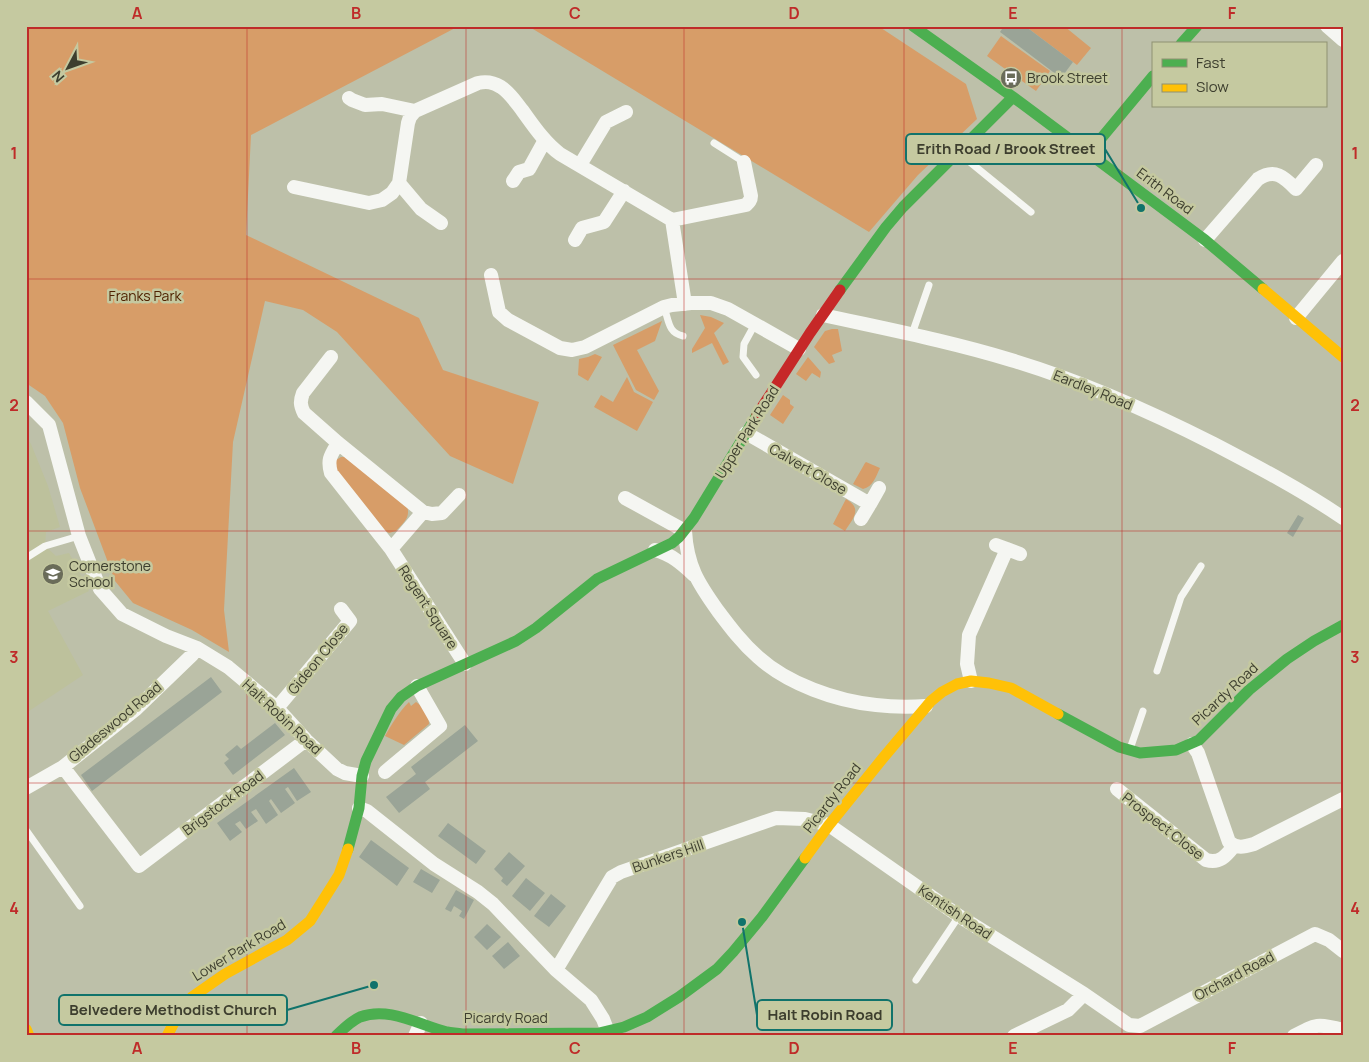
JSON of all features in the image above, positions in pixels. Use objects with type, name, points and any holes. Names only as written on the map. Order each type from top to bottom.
[{"type":"main road","points":[[1183,42],[1197,26]]},
{"type":"main road","name":"Erith Road","points":[[922,29],[1205,240],[1343,357]]},
{"type":"main road","points":[[1089,153],[1152,77]]},
{"type":"main road","name":"Upper Park Road","points":[[359,808],[362,776],[371,748],[391,710],[401,697],[417,686],[516,641],[536,628],[597,580],[672,543],[685,531],[799,349],[843,284],[887,226],[923,185],[1013,97]]},
{"type":"main road","name":"Picardy Road","points":[[336,1036],[352,1022],[374,1014],[387,1015],[418,1029],[478,1035],[589,1034],[634,1024],[658,1012],[716,970],[745,938],[829,825],[926,706],[942,692],[957,684],[970,681],[1011,688],[1119,747],[1140,753],[1176,750],[1192,744],[1205,734],[1237,702],[1287,659],[1343,625]]},
{"type":"main road","name":"Lower Park Road","points":[[167,1036],[177,1017],[192,997],[224,974],[287,940],[310,921],[339,875],[359,808]]},
{"type":"main road","points":[[26,1028],[29,1036]]},
{"type":"street","points":[[1326,26],[1343,40]]},
{"type":"street","points":[[294,187],[369,203],[382,200],[392,193],[399,183],[408,123],[415,111],[486,81],[500,86],[510,94],[545,140],[560,154],[672,220],[746,205],[751,196],[744,162]]},
{"type":"street","points":[[349,98],[365,106],[382,104],[415,111]]},
{"type":"street","points":[[580,165],[606,122],[626,112]]},
{"type":"street","points":[[513,181],[519,172],[529,169],[545,140]]},
{"type":"street","points":[[1205,240],[1258,179],[1264,175],[1278,175],[1296,189],[1316,166]]},
{"type":"street","points":[[399,183],[422,209],[441,223]]},
{"type":"street","points":[[575,240],[582,228],[604,222],[624,191]]},
{"type":"street","points":[[672,220],[685,304]]},
{"type":"street","points":[[1296,318],[1343,261]]},
{"type":"street","points":[[491,275],[499,312],[503,317],[560,348],[572,350],[585,347],[664,307],[710,303],[728,309],[799,349]]},
{"type":"street","name":"Eardley Road","points":[[822,315],[912,334],[1041,369],[1110,396],[1177,426],[1255,465],[1343,518]]},
{"type":"street","points":[[331,357],[303,393],[300,406],[304,412],[338,443],[423,512],[432,514],[442,513],[459,494]]},
{"type":"street","name":"Halt Robin Road","points":[[26,402],[49,426],[79,536],[100,589],[122,614],[158,632],[197,648],[228,667],[277,708],[306,740],[337,769],[345,773],[362,776]]},
{"type":"street","name":"Calvert Close","points":[[746,433],[870,504]]},
{"type":"street","name":"Regent Square","points":[[338,443],[331,454],[329,464],[331,473],[392,550],[465,664]]},
{"type":"street","points":[[861,519],[879,488]]},
{"type":"street","points":[[625,498],[685,531],[687,552],[695,576],[732,630],[758,658],[787,678],[810,688],[854,702],[876,705],[926,706]]},
{"type":"street","name":"Regent Square","points":[[392,550],[423,512]]},
{"type":"street","points":[[970,681],[967,664],[969,635],[1008,549]]},
{"type":"street","points":[[655,550],[672,557],[695,576]]},
{"type":"street","name":"Gideon Close","points":[[277,708],[350,621],[341,609]]},
{"type":"street","name":"Gladeswood Road","points":[[26,788],[63,767],[136,709],[192,656],[197,648]]},
{"type":"street","points":[[385,772],[440,726],[417,686]]},
{"type":"street","name":"Brigstock Road","points":[[63,767],[139,866],[306,740]]},
{"type":"street","points":[[1192,744],[1198,753],[1226,836],[1234,846],[1254,844],[1343,799]]},
{"type":"street","name":"Prospect Close","points":[[1117,789],[1206,860],[1213,862],[1221,859],[1234,846]]},
{"type":"street","points":[[359,808],[367,811],[434,864],[478,892],[493,904],[556,970],[591,1000],[603,1019],[615,1029],[632,1036]]},
{"type":"street","name":"Bunkers Hill","points":[[556,970],[612,877],[621,872],[776,818],[804,819],[829,825]]},
{"type":"street","name":"Kentish Road","points":[[829,825],[959,916],[1084,994],[1129,1025],[1140,1026]]},
{"type":"street","name":"Orchard Road","points":[[1140,1026],[1315,934],[1329,940],[1343,951]]},
{"type":"street","points":[[1014,1036],[1068,1010],[1084,994]]},
{"type":"street","points":[[1294,1036],[1315,1025],[1325,1025],[1343,1030]]},
{"type":"lane","points":[[714,143],[744,162]]},
{"type":"lane","points":[[958,152],[1031,212]]},
{"type":"lane","points":[[912,334],[929,285]]},
{"type":"lane","points":[[664,307],[672,331],[677,335],[683,336]]},
{"type":"lane","points":[[755,324],[744,344],[743,357],[756,375]]},
{"type":"lane","points":[[26,558],[45,546],[79,536]]},
{"type":"lane","points":[[1157,670],[1181,596],[1201,566]]},
{"type":"lane","points":[[1130,750],[1143,711]]},
{"type":"lane","points":[[26,830],[80,906]]},
{"type":"lane","points":[[916,980],[959,916]]},
{"type":"shaded area","name":"Cornerstone School","points":[[26,437],[31,444],[48,486],[60,527],[46,532],[45,546],[56,556],[69,553],[89,591],[48,611],[83,675],[26,713]]},
{"type":"green space","name":"Franks Park","points":[[26,26],[459,26],[251,135],[246,235],[419,318],[443,370],[539,402],[513,484],[450,456],[337,332],[303,310],[265,301],[233,442],[224,610],[229,652],[192,630],[133,603],[115,581],[80,488],[63,423],[45,396],[26,383]]},
{"type":"green space","points":[[528,26],[878,26],[966,84],[977,119],[918,175],[869,232]]},
{"type":"green space","points":[[1025,26],[1064,26],[1091,48],[1077,65]]},
{"type":"green space","points":[[1001,36],[1050,71],[1036,91],[987,56]]},
{"type":"green space","points":[[700,315],[711,317],[724,323],[714,333],[729,362],[723,365],[712,343],[692,353],[692,349],[705,328]]},
{"type":"green space","points":[[662,321],[655,341],[637,350],[659,391],[654,400],[636,390],[613,345]]},
{"type":"green space","points":[[838,329],[842,351],[832,355],[835,362],[829,364],[814,347],[825,331]]},
{"type":"green space","points":[[595,354],[602,357],[588,381],[578,375],[579,359]]},
{"type":"green space","points":[[808,357],[821,372],[820,378],[812,373],[806,381],[796,374]]},
{"type":"green space","points":[[627,377],[634,392],[653,402],[637,431],[594,407],[601,395],[613,402]]},
{"type":"green space","points":[[783,395],[790,400],[790,404],[794,407],[783,424],[770,415]]},
{"type":"green space","points":[[345,457],[407,506],[407,517],[396,531],[389,533],[384,530],[335,468],[336,460]]},
{"type":"green space","points":[[866,462],[880,468],[872,484],[863,489],[853,484]]},
{"type":"green space","points":[[846,499],[854,506],[855,514],[845,531],[833,524]]},
{"type":"green space","points":[[409,702],[411,706],[416,702],[424,709],[429,724],[404,745],[385,736]]},
{"type":"building","points":[[1004,26],[1025,26],[1073,62],[1061,78],[1000,32]]},
{"type":"building","points":[[1298,515],[1304,518],[1293,537],[1287,533]]},
{"type":"building","points":[[211,677],[222,692],[92,791],[81,775]]},
{"type":"building","points":[[275,723],[285,735],[233,775],[224,763],[229,759],[225,755],[237,745],[241,749]]},
{"type":"building","points":[[465,725],[478,741],[425,782],[430,789],[399,813],[386,797],[416,774],[411,767]]},
{"type":"building","points":[[294,768],[311,792],[297,801],[288,787],[285,789],[295,803],[281,813],[271,799],[269,801],[278,815],[266,824],[256,809],[251,812],[258,821],[246,829],[240,821],[235,824],[242,832],[230,841],[217,823]]},
{"type":"building","points":[[448,823],[486,851],[476,864],[438,836]]},
{"type":"building","points":[[371,840],[409,868],[397,886],[359,857]]},
{"type":"building","points":[[509,852],[525,866],[507,886],[501,881],[503,878],[494,869]]},
{"type":"building","points":[[421,869],[440,880],[432,893],[413,882]]},
{"type":"building","points":[[526,878],[545,893],[530,911],[512,896]]},
{"type":"building","points":[[456,890],[474,900],[464,919],[459,916],[462,911],[454,906],[451,912],[445,909]]},
{"type":"building","points":[[551,894],[566,906],[549,927],[534,916]]},
{"type":"building","points":[[487,924],[501,937],[487,950],[474,937]]},
{"type":"building","points":[[508,942],[520,956],[504,969],[492,956]]},
{"type":"traffic: fast","points":[[913,26],[1013,97],[1205,240],[1263,289]]},
{"type":"traffic: fast","points":[[1183,42],[1197,26]]},
{"type":"traffic: fast","points":[[1089,153],[1152,77]]},
{"type":"traffic: fast","points":[[840,290],[903,207],[1013,97]]},
{"type":"traffic: fast","points":[[348,849],[359,808],[362,776],[366,761],[391,709],[401,697],[417,686],[516,641],[536,628],[597,579],[672,543],[694,518],[757,415]]},
{"type":"traffic: fast","points":[[1058,714],[1119,747],[1140,753],[1176,750],[1199,740],[1249,690],[1287,659],[1343,625]]},
{"type":"traffic: fast","points":[[336,1036],[350,1023],[360,1017],[371,1014],[393,1015],[447,1032],[462,1034],[599,1033],[624,1027],[647,1017],[679,997],[717,969],[762,917],[805,858]]},
{"type":"traffic: slow","points":[[1263,289],[1343,357]]},
{"type":"traffic: slow","points":[[805,858],[883,758],[931,701],[942,692],[957,684],[971,681],[989,683],[1011,688],[1058,714]]},
{"type":"traffic: slow","points":[[167,1036],[177,1017],[192,997],[225,974],[287,940],[310,921],[339,875],[348,849]]},
{"type":"traffic: slow","points":[[26,1029],[29,1036]]},
{"type":"traffic: jam","points":[[757,415],[840,290]]},
{"type":"place","name":"Brook Street","points":[[1011,78]]},
{"type":"place","name":"Erith Road / Brook Street","points":[[1141,208]]},
{"type":"place","name":"Cornerstone School","points":[[53,574]]},
{"type":"place","name":"Halt Robin Road","points":[[742,922]]},
{"type":"place","name":"Belvedere Methodist Church","points":[[374,985]]}]
